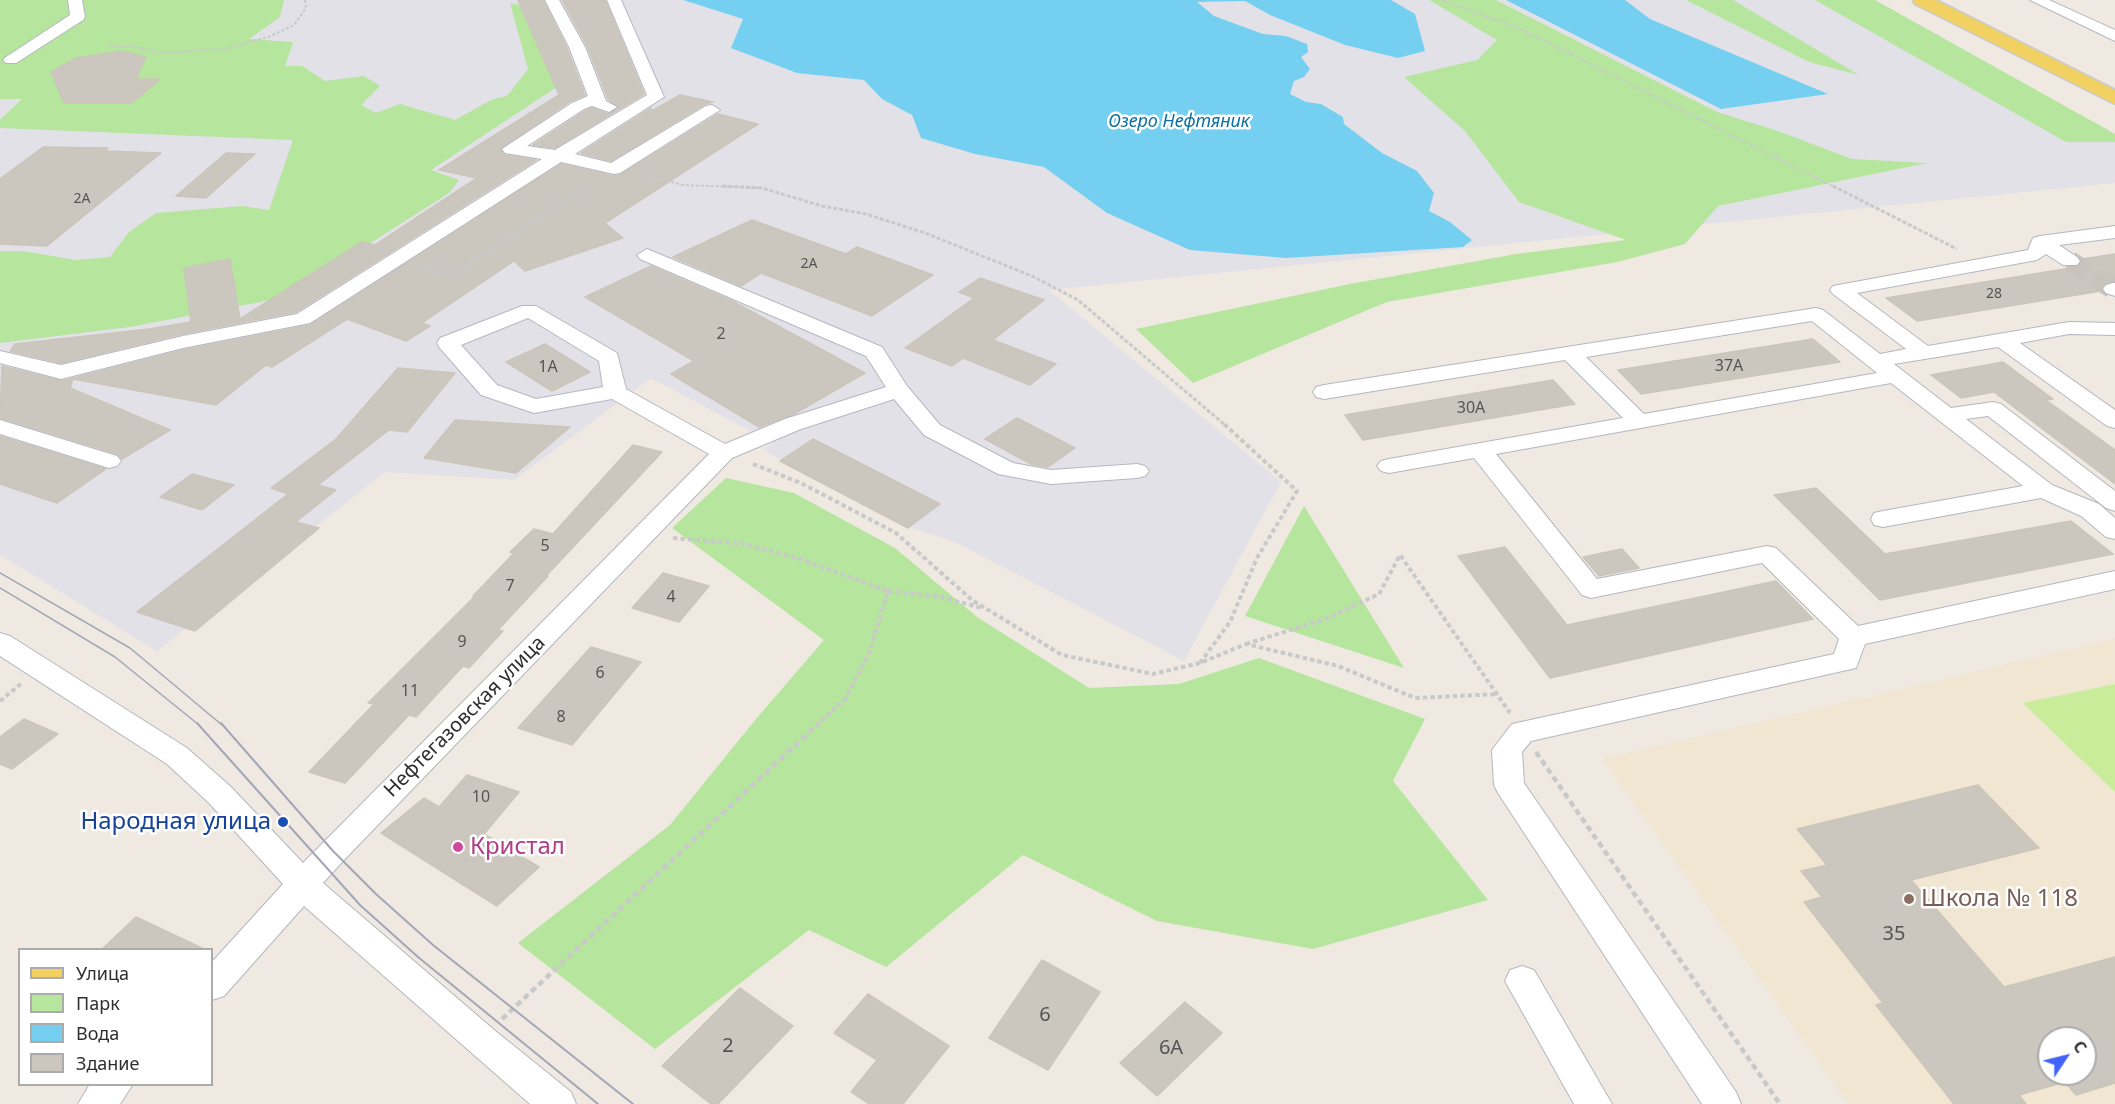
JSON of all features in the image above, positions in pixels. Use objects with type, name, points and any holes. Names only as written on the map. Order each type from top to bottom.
[{"type":"main road","points":[[1922,0],[2115,99]]},
{"type":"street","points":[[4,63],[78,17],[75,0]]},
{"type":"street","points":[[552,0],[577,47],[599,105],[632,112]]},
{"type":"street","points":[[0,357],[61,372],[183,342],[303,320],[555,157],[656,98],[614,0]]},
{"type":"street","points":[[2037,0],[2115,36]]},
{"type":"street","points":[[597,98],[578,106],[511,149],[571,158],[614,169],[712,110]]},
{"type":"street","points":[[2040,242],[2115,232]]},
{"type":"street","points":[[1923,352],[1840,290],[2037,254],[2040,242]]},
{"type":"street","points":[[2040,242],[2070,261]]},
{"type":"street","points":[[647,255],[874,352],[899,390],[932,430],[1006,470],[1051,477],[1137,471]]},
{"type":"street","points":[[615,392],[609,358],[529,310],[448,343],[489,390],[534,406],[615,392],[724,453],[793,424],[899,390]]},
{"type":"street","points":[[1324,392],[1816,314],[2043,490],[2090,510],[2115,531]]},
{"type":"street","points":[[1876,361],[2069,328],[2115,329]]},
{"type":"street","points":[[2001,339],[2115,421]]},
{"type":"street","points":[[1570,353],[1639,421]]},
{"type":"street","points":[[1389,466],[1895,376]]},
{"type":"street","points":[[1946,415],[1993,409],[2115,503]]},
{"type":"street","points":[[0,427],[109,461]]},
{"type":"street","points":[[1480,450],[1590,589],[1767,554],[1853,637]]},
{"type":"street","name":"Нефтегазовская улица","points":[[213,984],[333,851],[724,453]]},
{"type":"street","points":[[1883,519],[2043,490]]},
{"type":"street","points":[[1853,637],[2115,580]]},
{"type":"street","points":[[1723,1104],[1509,784],[1507,750],[1522,732],[1846,661],[1853,637]]},
{"type":"street","points":[[0,643],[177,756],[220,795],[304,885],[480,1040],[558,1104]]},
{"type":"street","points":[[1522,981],[1594,1104]]},
{"type":"street","points":[[96,1104],[113,1086]]},
{"type":"path","points":[[110,47],[135,47],[145,51],[166,53],[228,48],[268,37],[294,25],[306,8],[305,0]]},
{"type":"path","points":[[1442,0],[1521,30],[1987,264]]},
{"type":"path","points":[[395,261],[450,275],[614,169],[683,185],[762,188],[926,233],[1034,277],[1078,300],[1297,490],[1257,558],[1230,622],[1200,663]]},
{"type":"path","points":[[724,453],[801,483],[896,533],[930,565],[988,609],[1062,655],[1154,674],[1200,663],[1246,644],[1325,619],[1378,594],[1400,555],[1780,1104]]},
{"type":"path","points":[[643,536],[745,544],[797,558],[888,591],[941,597],[988,609]]},
{"type":"path","points":[[480,1040],[845,699],[870,651],[888,591]]},
{"type":"path","points":[[1246,644],[1338,666],[1415,698],[1498,694]]},
{"type":"shaded area","points":[[0,0],[1856,0],[2115,139],[2115,183],[1049,290],[1281,482],[1184,661],[955,542],[902,525],[763,450],[773,443],[651,378],[514,480],[385,472],[157,651],[0,555]]},
{"type":"shaded area","name":"Школа № 118","points":[[2115,639],[2115,1104],[1849,1104],[1602,759]]},
{"type":"green space","points":[[0,0],[284,0],[280,17],[249,39],[293,42],[285,66],[302,66],[325,81],[364,76],[380,86],[361,105],[376,113],[400,104],[455,120],[493,99],[507,96],[528,69],[510,3],[535,8],[566,81],[431,170],[459,180],[449,193],[286,297],[130,327],[0,343],[0,251],[23,251],[76,260],[110,257],[129,232],[156,213],[242,206],[269,210],[293,140],[0,128],[0,120],[22,99],[0,99]]},
{"type":"green space","points":[[1429,0],[1496,0],[1717,112],[1778,131],[1852,159],[1927,163],[1718,206],[1685,244],[1617,262],[1387,302],[1193,383],[1136,329],[1350,284],[1516,254],[1626,240],[1519,202],[1465,131],[1404,77],[1477,60],[1497,40]]},
{"type":"green space","points":[[1686,0],[1733,0],[1859,75],[1809,62]]},
{"type":"green space","points":[[1815,0],[1875,0],[2115,134],[2115,142],[2066,142]]},
{"type":"green space","points":[[726,478],[794,493],[895,548],[977,617],[1089,688],[1179,684],[1259,658],[1425,719],[1393,781],[1488,900],[1313,949],[1157,921],[1023,855],[886,967],[809,930],[655,1049],[518,943],[670,825],[824,640],[672,528]]},
{"type":"green space","points":[[1304,506],[1404,668],[1245,616]]},
{"type":"green space","points":[[2115,684],[2115,792],[2023,703]]},
{"type":"water","name":"Озеро Нефтяник","points":[[683,0],[1391,0],[1415,14],[1425,51],[1398,58],[1345,45],[1270,15],[1245,1],[1197,2],[1214,16],[1263,34],[1286,36],[1307,44],[1308,52],[1301,57],[1310,69],[1304,77],[1294,81],[1290,94],[1306,102],[1321,104],[1343,117],[1344,124],[1382,153],[1417,171],[1434,193],[1429,211],[1450,222],[1472,240],[1463,247],[1286,258],[1190,250],[1107,213],[1044,167],[975,154],[921,138],[912,115],[882,99],[864,80],[797,73],[731,48],[743,19]]},
{"type":"water","points":[[1506,0],[1625,0],[1650,19],[1828,94],[1721,109]]},
{"type":"building","points":[[518,0],[543,0],[567,48],[585,95],[571,101],[500,149],[505,155],[536,160],[296,312],[182,334],[61,363],[10,351],[15,344],[191,322],[184,268],[230,259],[240,319],[362,242],[375,245],[477,178],[439,170],[559,95]]},
{"type":"building","points":[[562,0],[605,0],[644,94],[555,148],[533,145],[585,111],[592,108],[608,114],[619,108],[608,99],[587,46]]},
{"type":"building","points":[[122,51],[146,57],[136,79],[160,79],[132,103],[64,103],[51,72],[76,58]]},
{"type":"building","points":[[680,95],[713,102],[705,104],[611,161],[581,153],[651,108],[652,111]]},
{"type":"building","points":[[718,114],[758,124],[605,223],[623,238],[525,271],[514,261],[422,323],[430,326],[406,341],[347,319],[272,367],[266,365],[216,405],[73,379],[70,388],[170,430],[122,459],[118,454],[0,418],[2,366],[62,381],[183,350],[310,325],[561,164],[614,176],[620,175]]},
{"type":"building","points":[[43,147],[108,148],[105,151],[161,153],[47,246],[0,244],[0,179]]},
{"type":"building","points":[[226,153],[255,154],[206,198],[176,196]]},
{"type":"building","points":[[752,220],[846,254],[857,247],[933,275],[872,316],[761,273],[741,286],[673,257]]},
{"type":"building","points":[[2115,254],[2115,281],[2104,284],[2101,291],[1917,321],[1886,298],[2077,267],[2082,259]]},
{"type":"building","points":[[651,266],[732,301],[865,373],[794,414],[759,427],[671,374],[694,361],[585,297]]},
{"type":"building","points":[[980,278],[1044,300],[993,340],[1056,364],[1030,385],[963,358],[952,366],[905,348],[974,298],[959,292]]},
{"type":"building","points":[[1813,339],[1840,362],[1641,394],[1618,370]]},
{"type":"building","points":[[545,344],[590,372],[552,391],[506,362]]},
{"type":"building","points":[[2003,362],[2053,399],[2046,400],[2115,450],[2115,484],[1994,392],[1961,398],[1931,375]]},
{"type":"building","points":[[398,368],[455,373],[407,432],[389,430],[318,485],[336,490],[296,522],[319,528],[195,631],[137,612],[288,494],[271,488],[336,439]]},
{"type":"building","points":[[1553,380],[1575,404],[1363,440],[1345,415]]},
{"type":"building","points":[[1017,418],[1075,448],[1048,467],[1031,464],[985,439]]},
{"type":"building","points":[[455,420],[570,427],[516,473],[424,458]]},
{"type":"building","points":[[0,436],[106,469],[57,503],[0,484]]},
{"type":"building","points":[[813,439],[940,504],[908,528],[780,461]]},
{"type":"building","points":[[633,445],[662,452],[546,576],[548,576],[498,630],[503,631],[469,668],[463,666],[416,717],[409,715],[345,783],[309,772],[374,704],[368,703],[475,596],[473,596],[514,553],[510,552],[534,529],[553,534]]},
{"type":"building","points":[[192,474],[234,485],[202,510],[160,497]]},
{"type":"building","points":[[1816,488],[1885,554],[2071,521],[2113,554],[1880,600],[1774,495]]},
{"type":"building","points":[[1505,547],[1567,625],[1776,581],[1813,619],[1550,678],[1458,556]]},
{"type":"building","points":[[1622,549],[1639,568],[1599,576],[1583,557]]},
{"type":"building","points":[[663,573],[709,586],[679,622],[632,608]]},
{"type":"building","points":[[591,647],[641,662],[572,745],[518,728]]},
{"type":"building","points":[[24,719],[58,734],[12,769],[0,764],[0,737]]},
{"type":"building","points":[[467,775],[519,792],[484,834],[539,867],[497,906],[381,833],[424,798],[439,807]]},
{"type":"building","points":[[1978,785],[2039,848],[1911,880],[2004,987],[2115,957],[2115,1083],[2076,1095],[2068,1086],[2097,1086],[2097,1026],[2037,1026],[2037,1086],[2051,1086],[2019,1095],[2026,1104],[1954,1104],[1876,1005],[1883,1003],[1804,902],[1822,897],[1801,871],[1827,865],[1797,829]]},
{"type":"building","points":[[136,917],[202,948],[103,948]]},
{"type":"building","points":[[1042,960],[1100,992],[1048,1070],[989,1038]]},
{"type":"building","points":[[740,988],[793,1026],[718,1104],[711,1104],[662,1066]]},
{"type":"building","points":[[868,994],[949,1046],[903,1104],[869,1104],[851,1092],[877,1060],[834,1033]]},
{"type":"building","points":[[1185,1002],[1222,1033],[1157,1096],[1120,1063]]},
{"type":"tunnel","points":[[2070,261],[2113,289]]},
{"type":"tram line","points":[[0,573],[130,648],[222,725]]},
{"type":"tram line","points":[[0,588],[115,657],[198,724]]},
{"type":"tram line","points":[[221,723],[333,851],[376,894],[433,945],[633,1104]]},
{"type":"tram line","points":[[198,724],[360,905],[418,957],[598,1104]]},
{"type":"place","name":"Народная улица","points":[[283,822]]},
{"type":"place","name":"Кристал","points":[[458,847]]},
{"type":"place","name":"Школа № 118","points":[[1909,899]]}]
